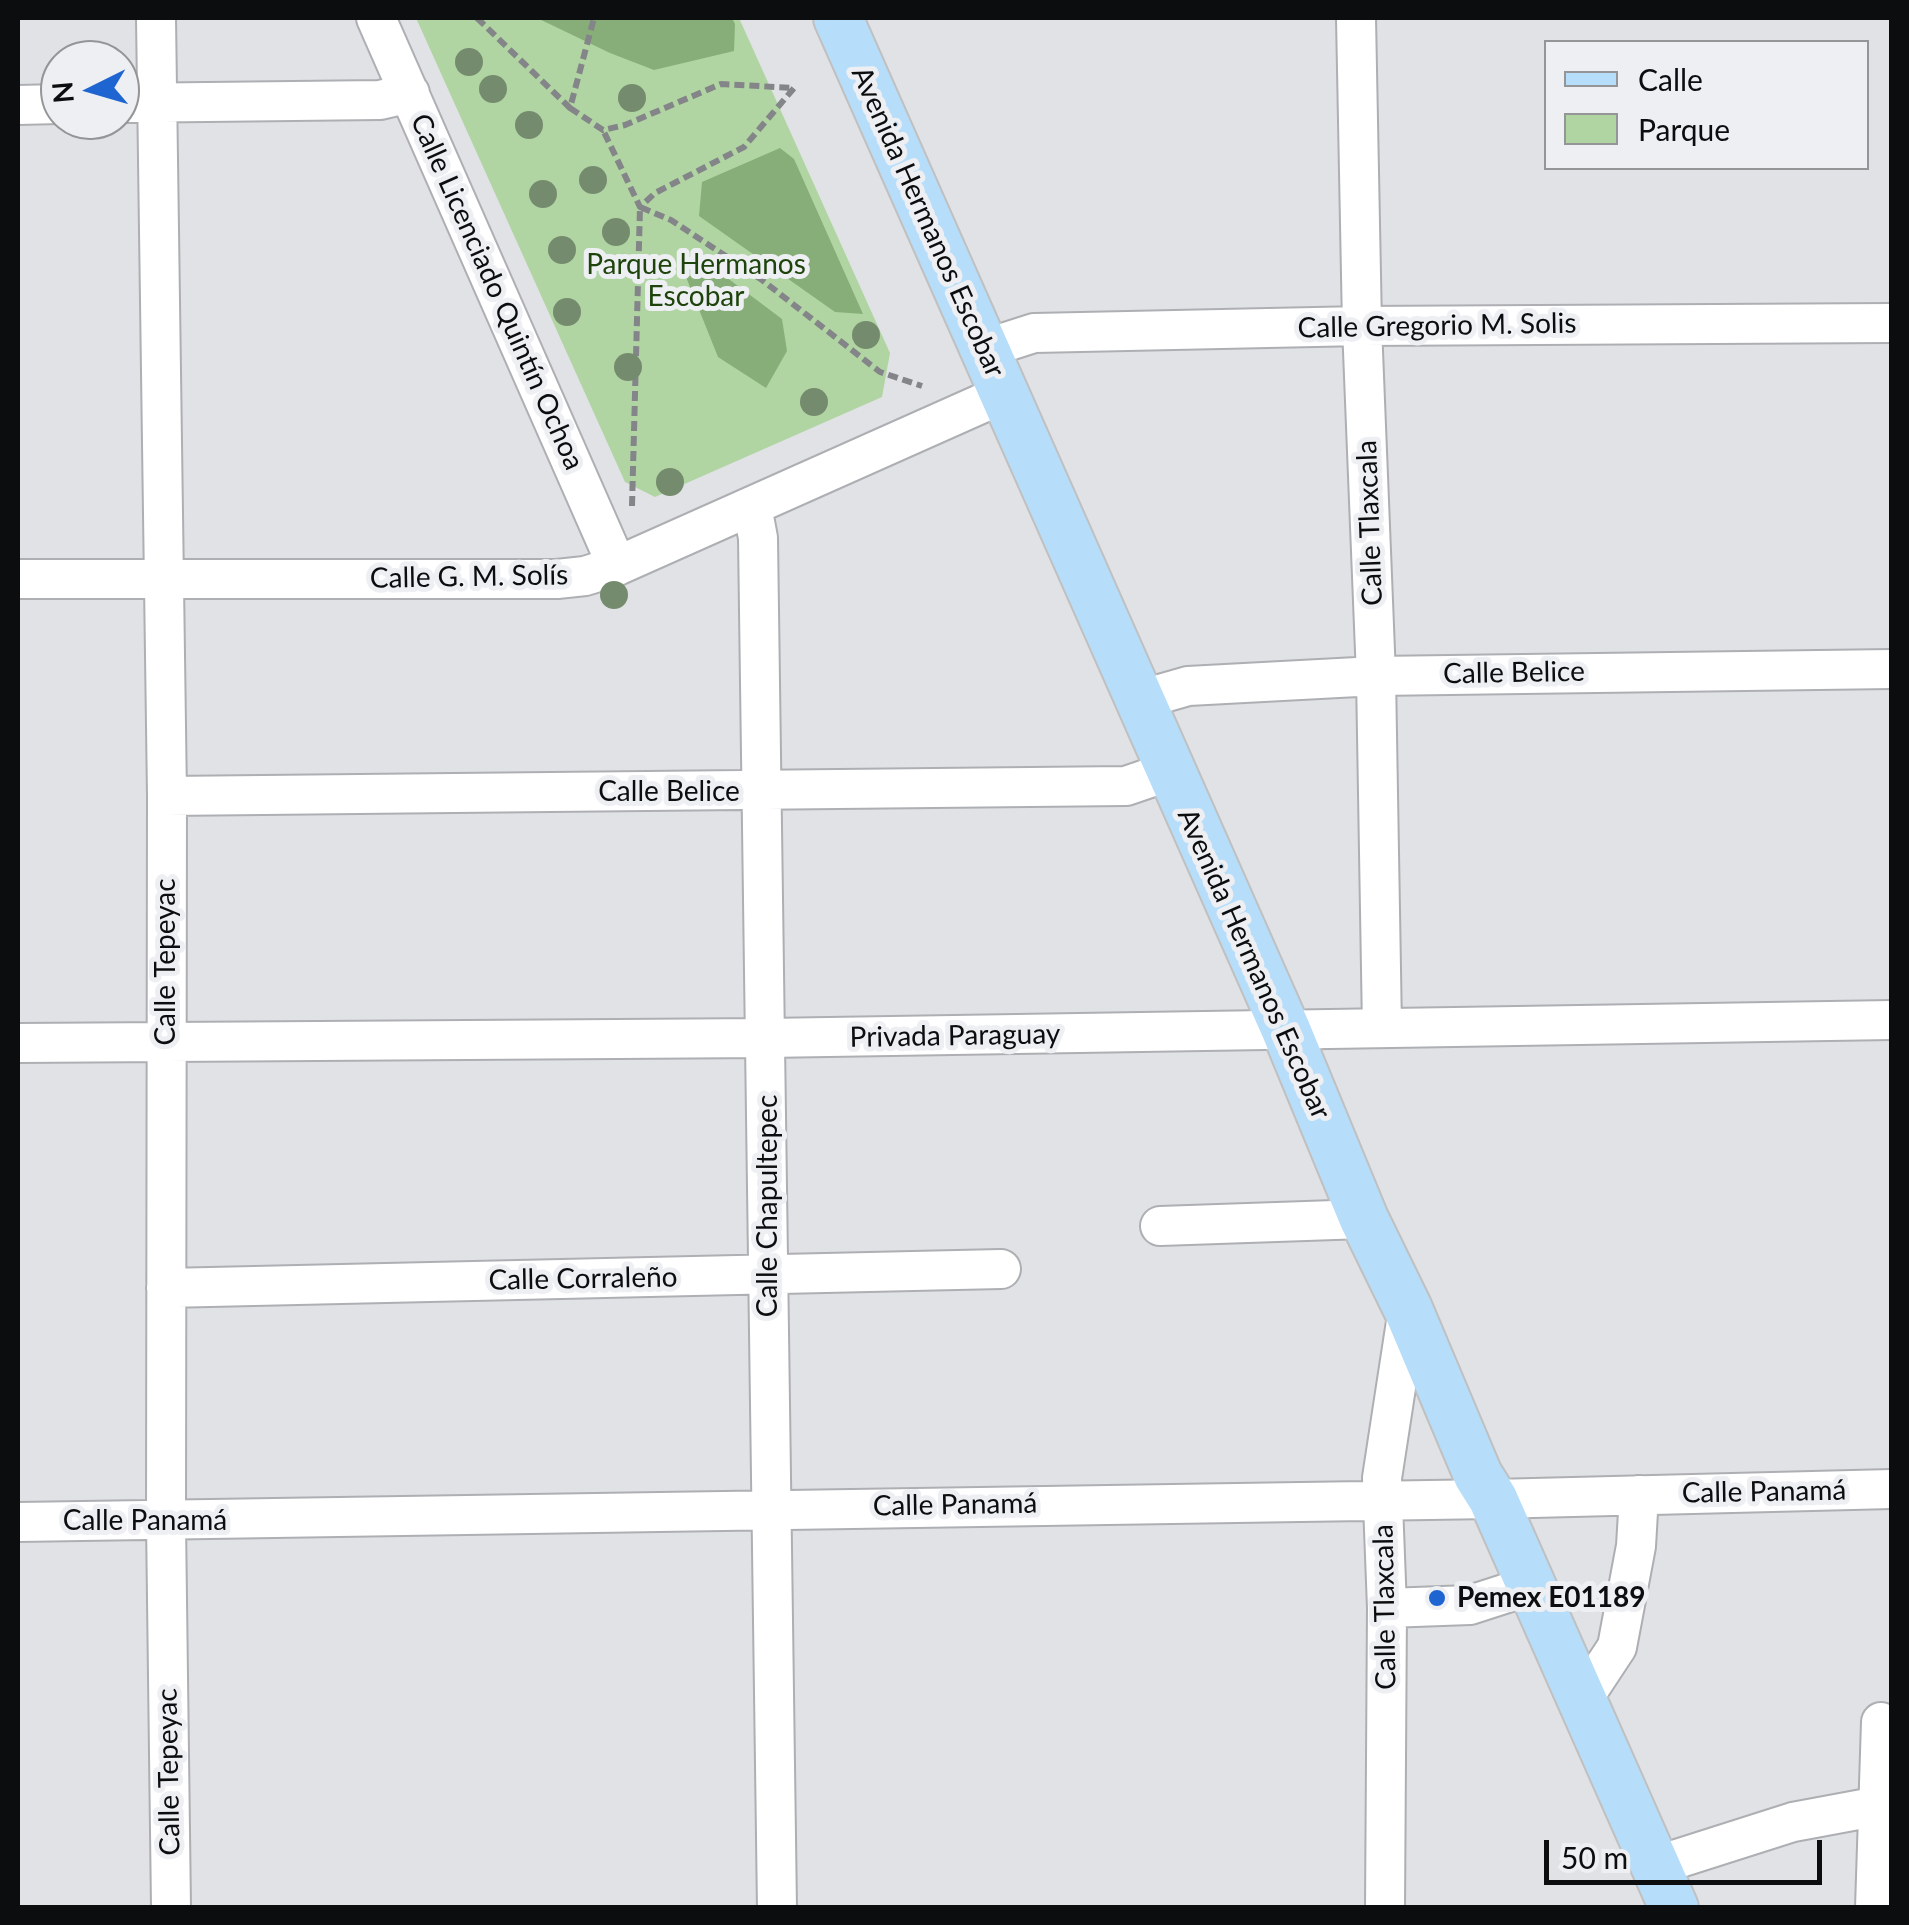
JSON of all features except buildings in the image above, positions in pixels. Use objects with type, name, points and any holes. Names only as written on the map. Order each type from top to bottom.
[{"type":"main road","name":"Avenida Hermanos Escobar","points":[[838,18],[1286,1030],[1364,1219],[1666,1886]]},
{"type":"street","name":"Calle Tepeyac","points":[[156,18],[166,796],[166,1522],[171,1908]]},
{"type":"street","name":"Calle Licenciado Quintín Ochoa","points":[[376,18],[617,566]]},
{"type":"street","name":"Calle Tlaxcala","points":[[1356,18],[1362,326],[1376,676],[1382,1028]]},
{"type":"street","points":[[140,103],[380,100],[410,93]]},
{"type":"street","name":"Calle Gregorio M. Solis","points":[[984,349],[1034,334],[1362,326],[1892,323]]},
{"type":"street","name":"Calle G. M. Solís","points":[[18,579],[556,579],[617,566],[1003,394]]},
{"type":"street","name":"Calle Chapultepec","points":[[752,506],[758,538],[777,1908]]},
{"type":"street","name":"Calle Belice","points":[[1139,700],[1188,686],[1376,676],[1892,669]]},
{"type":"street","name":"Calle Belice","points":[[166,796],[1126,786],[1170,771]]},
{"type":"street","name":"Privada Paraguay","points":[[18,1044],[766,1038],[1892,1020]]},
{"type":"street","points":[[1160,1226],[1364,1219]]},
{"type":"street","name":"Calle Corraleño","points":[[166,1288],[1000,1269]]},
{"type":"street","name":"Calle Tlaxcala","points":[[1385,1908],[1387,1608],[1382,1478],[1408,1309]]},
{"type":"street","name":"Calle Panamá","points":[[18,1522],[1892,1489]]},
{"type":"street","points":[[1582,1700],[1617,1647],[1636,1546],[1639,1495]]},
{"type":"street","points":[[1387,1608],[1470,1605],[1532,1585]]},
{"type":"street","points":[[1875,1908],[1881,1722]]},
{"type":"street","points":[[1666,1886],[1793,1822],[1878,1806]]},
{"type":"path","points":[[477,18],[570,108],[603,130],[640,207],[632,518]]},
{"type":"path","points":[[570,108],[594,18]]},
{"type":"path","points":[[603,130],[721,84],[794,88],[744,147],[656,193],[640,207]]},
{"type":"path","points":[[640,207],[671,220],[762,280],[880,372],[922,386]]},
{"type":"green space","name":"Parque Hermanos Escobar","points":[[416,18],[739,18],[890,353],[882,397],[655,497],[625,482]]},
{"type":"green space","points":[[537,18],[732,18],[734,51],[654,70]]},
{"type":"green space","points":[[780,148],[794,159],[863,314],[835,312],[699,216],[702,182]]},
{"type":"green space","points":[[714,268],[782,319],[787,351],[766,388],[718,357],[686,277]]},
{"type":"place","name":"Pemex E01189","points":[[1437,1598]]}]
